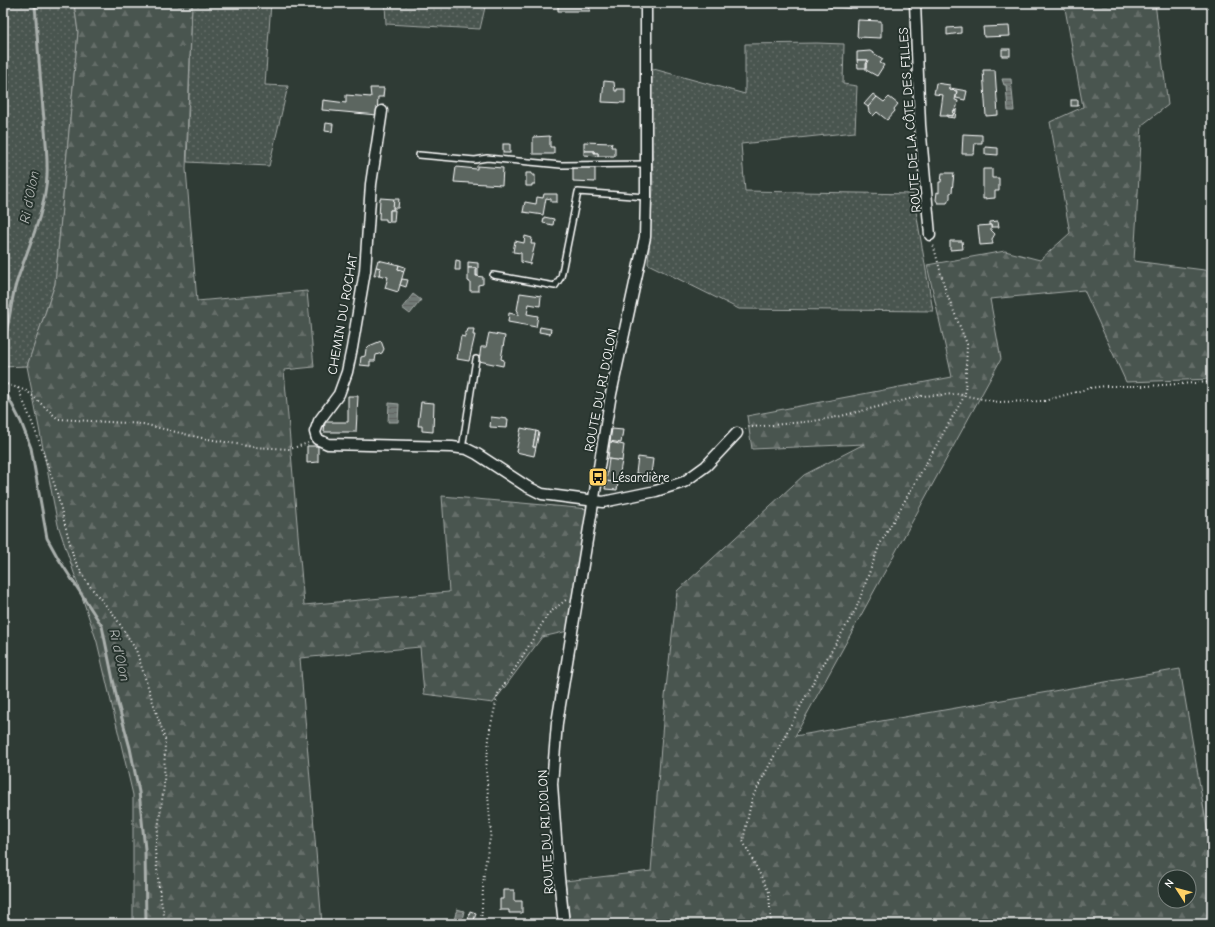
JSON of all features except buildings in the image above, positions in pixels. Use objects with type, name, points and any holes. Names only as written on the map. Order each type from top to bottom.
[{"type":"street","name":"ROUTE DU RI D'OLON","points":[[564,924],[552,784],[557,723],[612,394],[644,237],[646,197],[646,3]]},
{"type":"street","name":"ROUTE DE LA CÔTE DES FILLES","points":[[915,3],[920,125],[930,235]]},
{"type":"street","name":"CHEMIN DU ROCHAT","points":[[317,439],[315,432],[319,421],[339,394],[347,372],[352,348],[365,271],[371,184],[382,111]]},
{"type":"street","points":[[317,439],[328,444],[452,447],[467,449],[526,486],[542,494],[603,502],[656,491],[684,482],[706,466],[737,433]]},
{"type":"lane","points":[[419,155],[475,160],[487,158],[561,164],[646,164]]},
{"type":"lane","points":[[492,275],[555,286],[561,277],[578,192],[646,197]]},
{"type":"lane","points":[[462,449],[476,358]]},
{"type":"path","points":[[771,924],[770,892],[743,841],[752,798],[815,679],[856,609],[879,546],[965,396],[967,344],[946,292],[930,235]]},
{"type":"path","points":[[737,433],[750,426],[753,428],[837,417],[921,396],[956,394],[998,402],[1044,401],[1090,388],[1106,386],[1147,386],[1212,382]]},
{"type":"path","points":[[3,383],[27,391],[58,419],[144,424],[197,437],[254,447],[290,449],[317,439]]},
{"type":"path","points":[[18,388],[55,486],[74,559],[88,584],[114,615],[136,650],[165,739],[164,786],[155,850],[160,896],[166,924]]},
{"type":"path","points":[[481,924],[484,872],[491,832],[486,768],[490,729],[498,694],[548,614],[578,591]]},
{"type":"green space","points":[[3,3],[74,3],[78,32],[55,284],[27,366],[3,367]]},
{"type":"green space","points":[[74,3],[192,3],[186,169],[197,301],[307,291],[314,367],[284,370],[304,605],[449,592],[442,496],[589,509],[568,631],[542,637],[493,703],[424,694],[420,647],[300,658],[322,924],[133,924],[133,795],[97,642],[58,525],[27,366],[55,284],[78,32]]},
{"type":"green space","points":[[192,3],[271,3],[265,85],[288,86],[269,166],[187,162]]},
{"type":"green space","points":[[385,3],[486,3],[480,29],[386,24]]},
{"type":"green space","points":[[1064,3],[1155,3],[1168,105],[1142,125],[1134,261],[1212,271],[1212,379],[1126,382],[1084,290],[990,299],[1001,359],[795,736],[1180,669],[1212,857],[1212,924],[570,924],[565,881],[651,871],[665,697],[677,591],[804,475],[864,444],[752,449],[747,416],[952,377],[927,265],[1005,251],[1040,260],[1070,233],[1050,122],[1083,107]]},
{"type":"green space","points":[[745,44],[844,44],[843,84],[857,86],[855,132],[741,144],[745,191],[913,194],[933,311],[739,309],[648,264],[653,189],[650,68],[745,94]]},
{"type":"shaded area","points":[[1002,79],[1011,79],[1014,111],[1008,111],[1006,85],[1004,85]]},
{"type":"shaded area","points":[[413,294],[421,300],[410,314],[402,308]]},
{"type":"shaded area","points":[[389,403],[399,404],[398,422],[388,422]]},
{"type":"shaded area","points":[[457,909],[464,911],[461,924],[453,924]]},
{"type":"waterway","name":"Ri d'Olon","points":[[3,343],[16,284],[35,231],[46,190],[47,159],[35,3]]},
{"type":"waterway","name":"Ri d'Olon","points":[[3,387],[21,422],[31,448],[47,538],[58,558],[102,626],[118,704],[130,748],[139,792],[145,849],[146,924]]},
{"type":"place","name":"Lésardière","points":[[598,477]]}]
